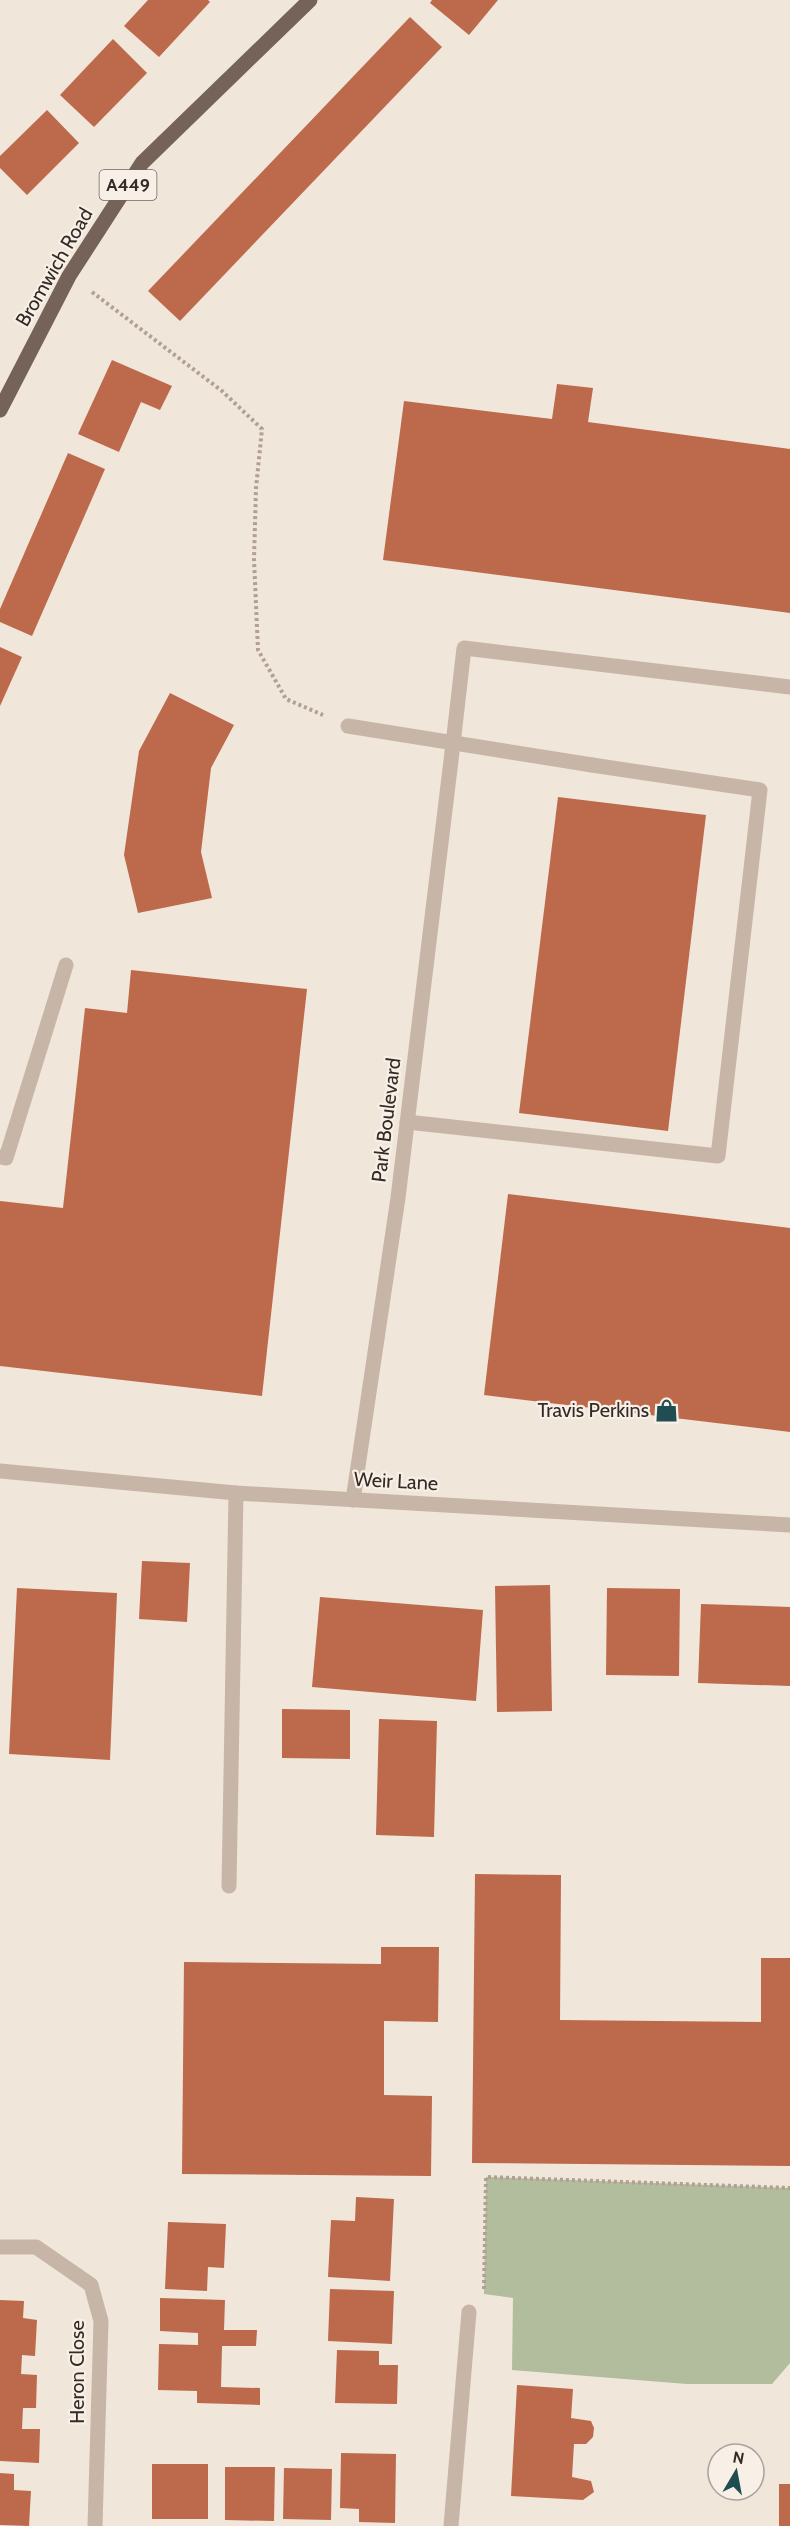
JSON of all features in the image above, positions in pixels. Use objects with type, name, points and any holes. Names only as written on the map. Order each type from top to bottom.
[{"type":"main road","name":"Bromwich Road","points":[[1,407],[69,276],[142,163],[310,0]]},
{"type":"street","name":"Park Boulevard","points":[[353,1500],[398,1198],[464,648],[790,687]]},
{"type":"street","points":[[348,726],[760,790],[718,1156],[406,1122]]},
{"type":"street","points":[[0,1157],[6,1158],[66,965]]},
{"type":"street","name":"Weir Lane","points":[[0,1471],[236,1493],[790,1525]]},
{"type":"street","points":[[229,1886],[236,1493]]},
{"type":"street","name":"Heron Close","points":[[0,2247],[36,2247],[91,2285],[101,2321],[95,2526]]},
{"type":"street","points":[[451,2526],[469,2312]]},
{"type":"path","points":[[69,276],[222,391],[262,429],[256,488],[254,559],[258,650],[286,699],[348,726]]},
{"type":"path","points":[[469,2312],[484,2294],[486,2177],[790,2188]]},
{"type":"green space","points":[[486,2177],[790,2188],[790,2363],[772,2384],[687,2384],[512,2370],[513,2298],[484,2294]]},
{"type":"building","points":[[148,0],[208,0],[210,2],[159,57],[124,26]]},
{"type":"building","points":[[432,0],[498,0],[469,35],[430,3]]},
{"type":"building","points":[[410,17],[442,47],[180,321],[148,291]]},
{"type":"building","points":[[113,39],[147,73],[94,127],[60,95]]},
{"type":"building","points":[[47,110],[79,143],[27,195],[0,168],[0,156]]},
{"type":"building","points":[[112,360],[172,386],[160,410],[141,402],[119,452],[78,434]]},
{"type":"building","points":[[557,384],[593,388],[588,422],[790,449],[790,613],[383,560],[404,401],[552,419]]},
{"type":"building","points":[[68,453],[105,469],[32,636],[0,622],[0,609]]},
{"type":"building","points":[[0,647],[22,657],[0,706]]},
{"type":"building","points":[[170,693],[234,725],[211,768],[201,852],[212,898],[138,913],[124,855],[139,751]]},
{"type":"building","points":[[558,797],[706,815],[668,1131],[519,1113]]},
{"type":"building","points":[[131,970],[307,989],[262,1396],[0,1366],[0,1201],[63,1208],[85,1008],[127,1013]]},
{"type":"building","points":[[508,1194],[790,1228],[790,1432],[484,1395]]},
{"type":"building","points":[[142,1561],[190,1563],[187,1622],[139,1619]]},
{"type":"building","points":[[550,1585],[552,1711],[497,1712],[495,1586]]},
{"type":"building","points":[[17,1588],[117,1593],[110,1760],[9,1754]]},
{"type":"building","points":[[607,1588],[680,1589],[679,1676],[606,1675]]},
{"type":"building","points":[[320,1597],[483,1610],[476,1701],[312,1687]]},
{"type":"building","points":[[701,1604],[790,1607],[790,1686],[698,1683]]},
{"type":"building","points":[[282,1709],[350,1710],[350,1759],[282,1758]]},
{"type":"building","points":[[379,1719],[437,1721],[434,1837],[376,1835]]},
{"type":"building","points":[[475,1874],[561,1875],[560,2020],[761,2022],[761,1958],[790,1958],[790,2166],[472,2163]]},
{"type":"building","points":[[381,1947],[439,1947],[438,2022],[384,2021],[384,2095],[432,2096],[431,2176],[182,2174],[184,1962],[381,1964]]},
{"type":"building","points":[[356,2197],[394,2199],[390,2281],[328,2277],[331,2220],[355,2221]]},
{"type":"building","points":[[168,2222],[226,2224],[224,2268],[208,2267],[207,2291],[165,2289]]},
{"type":"building","points":[[330,2289],[394,2291],[392,2344],[328,2341]]},
{"type":"building","points":[[160,2298],[225,2300],[224,2330],[257,2330],[256,2346],[222,2346],[221,2387],[260,2388],[260,2405],[197,2403],[197,2391],[158,2390],[159,2344],[198,2345],[198,2333],[160,2331]]},
{"type":"building","points":[[0,2300],[24,2301],[23,2318],[37,2320],[35,2356],[22,2355],[21,2374],[37,2375],[36,2408],[23,2408],[22,2429],[40,2429],[39,2463],[0,2461]]},
{"type":"building","points":[[337,2350],[379,2351],[379,2365],[398,2365],[397,2404],[335,2403]]},
{"type":"building","points":[[517,2385],[573,2389],[571,2418],[591,2421],[594,2428],[593,2437],[586,2444],[574,2444],[572,2477],[591,2481],[594,2492],[583,2500],[511,2496]]},
{"type":"building","points":[[341,2453],[396,2454],[395,2523],[359,2522],[359,2509],[340,2508]]},
{"type":"building","points":[[152,2464],[208,2464],[208,2519],[152,2519]]},
{"type":"building","points":[[225,2467],[275,2467],[274,2521],[225,2520]]},
{"type":"building","points":[[284,2468],[332,2469],[331,2520],[283,2519]]},
{"type":"building","points":[[0,2473],[14,2474],[14,2490],[31,2491],[29,2526],[0,2525]]},
{"type":"building","points":[[779,2484],[790,2484],[790,2526],[779,2526]]},
{"type":"place","name":"Travis Perkins","points":[[667,1410]]}]
